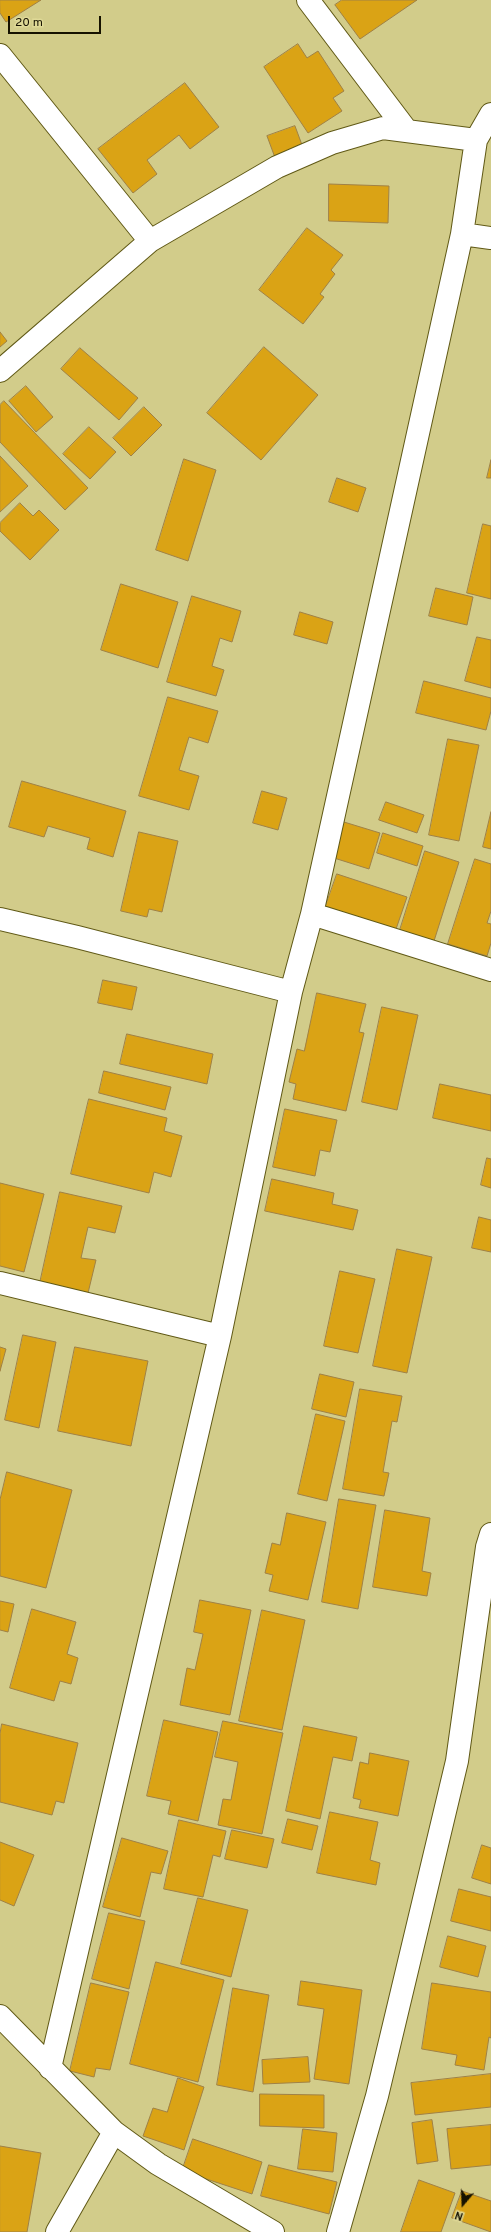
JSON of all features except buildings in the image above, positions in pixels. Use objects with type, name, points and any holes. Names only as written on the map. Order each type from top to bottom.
[{"type":"street","points":[[308,0],[407,131]]},
{"type":"street","points":[[0,55],[150,241]]},
{"type":"street","points":[[50,2068],[220,1336],[291,992],[312,914],[462,234],[476,140],[491,114]]},
{"type":"street","points":[[0,372],[150,241],[284,164],[332,143],[383,128],[476,140]]},
{"type":"street","points":[[462,234],[491,238]]},
{"type":"street","points":[[312,914],[491,970]]},
{"type":"street","points":[[0,919],[77,937],[291,992]]},
{"type":"street","points":[[0,1283],[220,1336]]},
{"type":"street","points":[[338,2232],[377,2096],[457,1761],[487,1547],[491,1534]]},
{"type":"street","points":[[0,2016],[114,2132],[158,2164],[273,2232]]},
{"type":"street","points":[[57,2232],[114,2132]]}]
